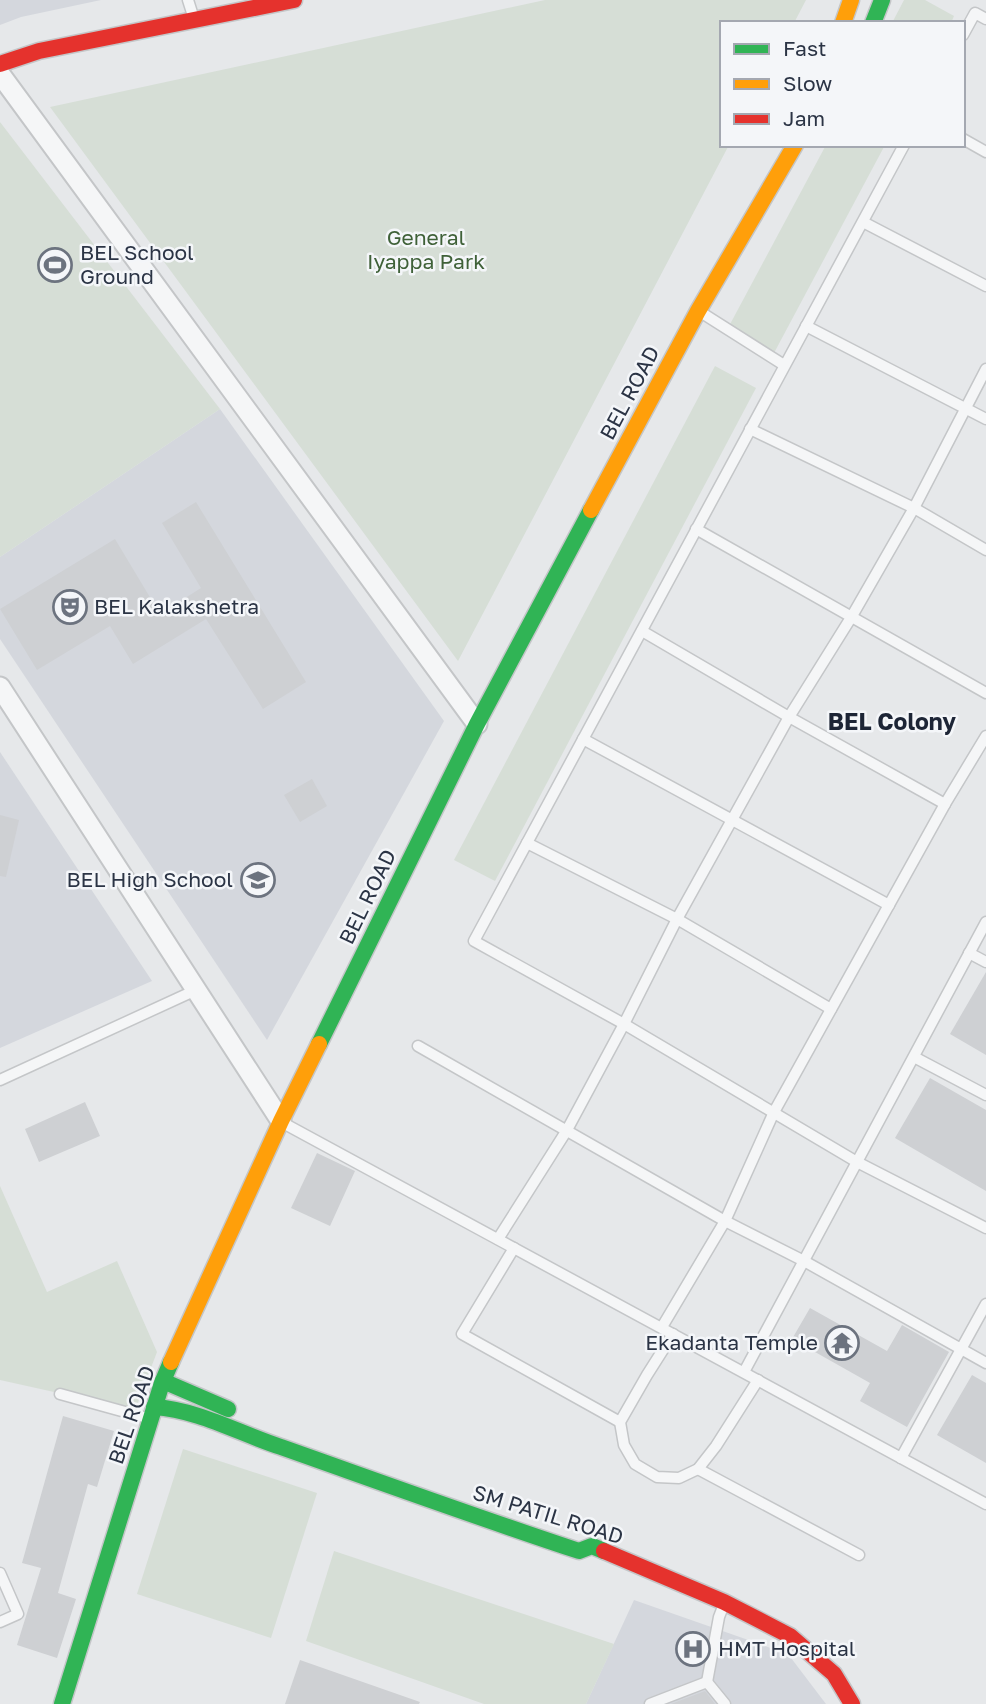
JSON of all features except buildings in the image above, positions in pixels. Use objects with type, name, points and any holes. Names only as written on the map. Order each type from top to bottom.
[{"type":"main road","points":[[0,64],[209,0]]},
{"type":"main road","points":[[187,7],[294,0]]},
{"type":"main road","points":[[844,21],[851,0]]},
{"type":"main road","points":[[874,21],[882,0]]},
{"type":"main road","name":"BEL ROAD","points":[[62,1704],[163,1381],[281,1121],[477,724],[698,311],[794,147]]},
{"type":"main road","points":[[163,1381],[281,1433],[519,1514]]},
{"type":"main road","name":"SM PATIL ROAD","points":[[152,1413],[167,1407],[201,1417],[579,1551],[589,1541],[724,1602],[790,1636],[834,1674],[852,1704]]},
{"type":"street","points":[[0,74],[477,724]]},
{"type":"street","points":[[0,687],[281,1121]]},
{"type":"lane","points":[[965,31],[975,13],[986,19]]},
{"type":"lane","points":[[965,140],[986,152]]},
{"type":"lane","points":[[903,147],[474,941],[624,1024],[858,1162],[986,1228]]},
{"type":"lane","points":[[863,222],[986,286]]},
{"type":"lane","points":[[698,311],[784,365]]},
{"type":"lane","points":[[806,326],[986,419]]},
{"type":"lane","points":[[498,1239],[566,1130],[677,919],[789,717],[914,509],[986,369]]},
{"type":"lane","points":[[750,429],[914,509],[986,550]]},
{"type":"lane","points":[[696,529],[986,693]]},
{"type":"lane","points":[[642,631],[945,804]]},
{"type":"lane","points":[[662,1327],[725,1221],[775,1112],[831,1009],[986,736]]},
{"type":"lane","points":[[583,739],[889,905]]},
{"type":"lane","points":[[527,843],[677,919],[831,1009]]},
{"type":"lane","points":[[744,1372],[986,922]]},
{"type":"lane","points":[[969,953],[986,962]]},
{"type":"lane","points":[[0,1080],[196,990]]},
{"type":"lane","points":[[418,1046],[725,1221],[804,1261],[986,1363]]},
{"type":"lane","points":[[914,1057],[986,1095]]},
{"type":"lane","points":[[281,1121],[986,1504]]},
{"type":"lane","points":[[514,1248],[462,1334],[620,1422]]},
{"type":"lane","points":[[901,1458],[986,1304]]},
{"type":"lane","points":[[673,1334],[620,1422],[624,1445],[635,1464],[657,1477],[679,1478],[698,1469],[758,1380]]},
{"type":"lane","points":[[61,1394],[152,1413]]},
{"type":"lane","points":[[698,1469],[859,1555]]},
{"type":"lane","points":[[0,1573],[18,1614],[0,1622]]},
{"type":"lane","points":[[724,1602],[707,1682],[725,1704]]},
{"type":"lane","points":[[650,1704],[707,1682]]},
{"type":"shaded area","points":[[0,0],[101,0],[21,17],[0,25]]},
{"type":"shaded area","name":"BEL High School","points":[[220,409],[444,721],[267,1040],[0,639],[0,557]]},
{"type":"shaded area","points":[[0,752],[152,981],[0,1048]]},
{"type":"shaded area","name":"HMT Hospital","points":[[634,1600],[788,1654],[826,1704],[586,1704]]},
{"type":"green space","name":"General Iyappa Park","points":[[545,0],[806,0],[795,21],[720,21],[720,147],[728,147],[458,661],[50,107]]},
{"type":"green space","points":[[904,0],[925,0],[954,16],[952,21],[893,21]]},
{"type":"green space","name":"BEL School Ground","points":[[0,122],[220,409],[0,557]]},
{"type":"green space","points":[[825,147],[884,147],[774,353],[728,328]]},
{"type":"green space","points":[[715,366],[756,388],[495,881],[454,860]]},
{"type":"green space","points":[[0,1186],[47,1292],[117,1261],[157,1352],[135,1410],[0,1380]]},
{"type":"green space","points":[[183,1449],[317,1493],[271,1638],[137,1594]]},
{"type":"green space","points":[[334,1551],[614,1644],[586,1704],[484,1704],[306,1641]]},
{"type":"traffic: fast","points":[[874,21],[882,0]]},
{"type":"traffic: fast","points":[[319,1044],[477,724],[591,510]]},
{"type":"traffic: fast","points":[[62,1704],[162,1383],[171,1362]]},
{"type":"traffic: fast","points":[[163,1381],[228,1409]]},
{"type":"traffic: fast","points":[[154,1407],[203,1417],[579,1551],[592,1546],[604,1551]]},
{"type":"traffic: slow","points":[[844,21],[851,0]]},
{"type":"traffic: slow","points":[[591,510],[698,311],[794,147]]},
{"type":"traffic: slow","points":[[171,1362],[319,1044]]},
{"type":"traffic: jam","points":[[0,64],[39,51],[294,0]]},
{"type":"traffic: jam","points":[[604,1551],[724,1602],[790,1636],[834,1674],[852,1704]]},
{"type":"place","name":"BEL School Ground","points":[[55,265]]},
{"type":"place","name":"BEL Kalakshetra","points":[[70,607]]},
{"type":"place","name":"BEL High School","points":[[258,880]]},
{"type":"place","name":"Ekadanta Temple","points":[[842,1343]]},
{"type":"place","name":"HMT Hospital","points":[[693,1649]]},
{"type":"district","name":"BEL Colony","points":[[892,722]]}]
